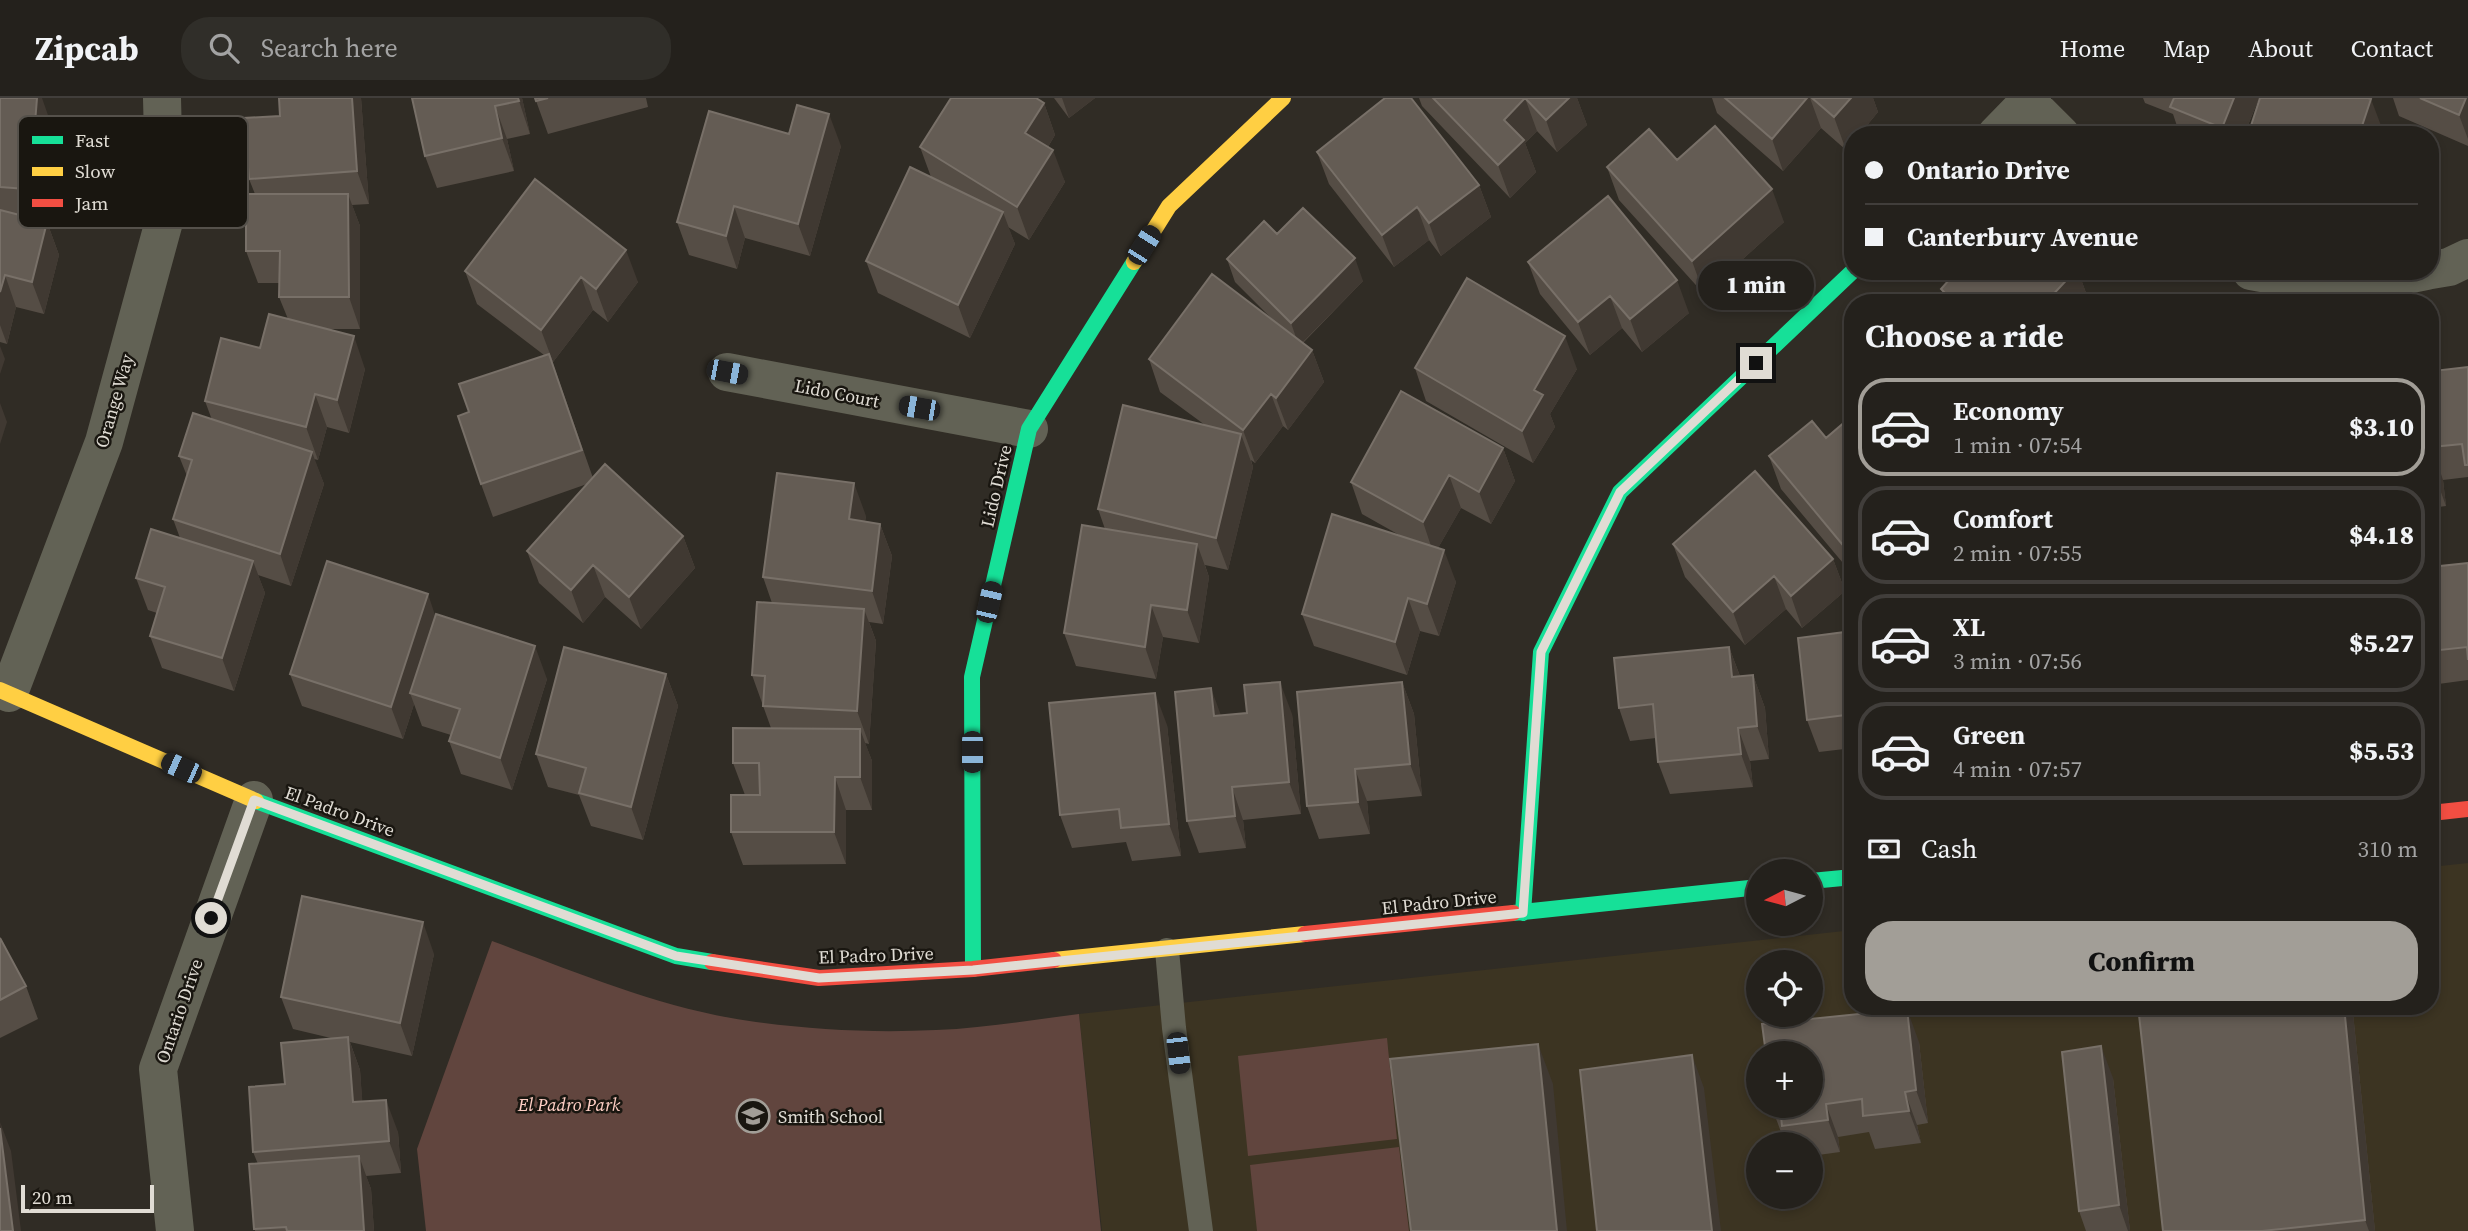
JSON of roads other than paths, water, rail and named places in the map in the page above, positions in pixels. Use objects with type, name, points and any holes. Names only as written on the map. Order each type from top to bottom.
[{"type":"street","name":"Orange Way","points":[[162,98],[162,116]]},
{"type":"street","name":"Lido Drive","points":[[973,970],[972,677],[1029,429],[1169,206],[1283,98]]},
{"type":"street","points":[[2005,126],[2031,101],[2053,126]]},
{"type":"street","name":"Orange Way","points":[[4,692],[104,442],[162,228]]},
{"type":"street","points":[[2439,269],[2468,258]]},
{"type":"street","points":[[1523,913],[1541,652],[1620,492],[1844,280]]},
{"type":"street","points":[[2299,280],[2343,288],[2383,280]]},
{"type":"street","name":"Lido Court","points":[[727,372],[1029,429]]},
{"type":"street","name":"El Padro Drive","points":[[4,692],[254,800],[676,956],[819,978],[973,970],[1746,888]]},
{"type":"street","name":"Ontario Drive","points":[[175,1231],[158,1069],[254,800]]},
{"type":"street","points":[[2439,812],[2468,809]]},
{"type":"street","points":[[1824,880],[1844,878]]},
{"type":"lane","points":[[1167,950],[1174,1028],[1201,1231]]},
{"type":"place","name":"Smith School","points":[[753,1116]]},
{"type":"park label","name":"El Padro Park","points":[[569,1104]]}]
